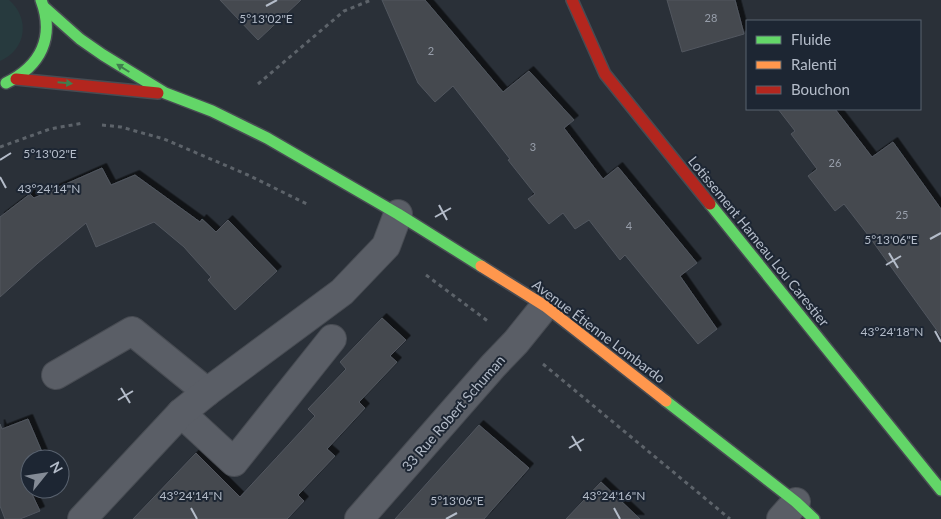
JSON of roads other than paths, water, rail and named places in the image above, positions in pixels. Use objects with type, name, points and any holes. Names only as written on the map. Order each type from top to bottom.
[{"type":"street","name":"Lotissement Hameau Lou Carestier","points":[[572,0],[605,74],[941,490]]},
{"type":"street","points":[[0,85],[16,79],[32,66],[43,48],[47,28],[42,4]]},
{"type":"street","name":"Avenue Étienne Lombardo","points":[[42,4],[80,39],[165,93],[212,111],[267,138],[398,214],[546,306],[797,513]]},
{"type":"street","name":"Avenue Étienne Lombardo","points":[[16,79],[165,93]]},
{"type":"street","points":[[82,519],[181,414],[207,392],[342,292],[386,246],[398,214]]},
{"type":"street","name":"33 Rue Robert Schuman","points":[[359,519],[546,306]]},
{"type":"street","points":[[56,375],[132,331],[207,392]]},
{"type":"street","points":[[181,414],[234,462],[332,339]]}]
